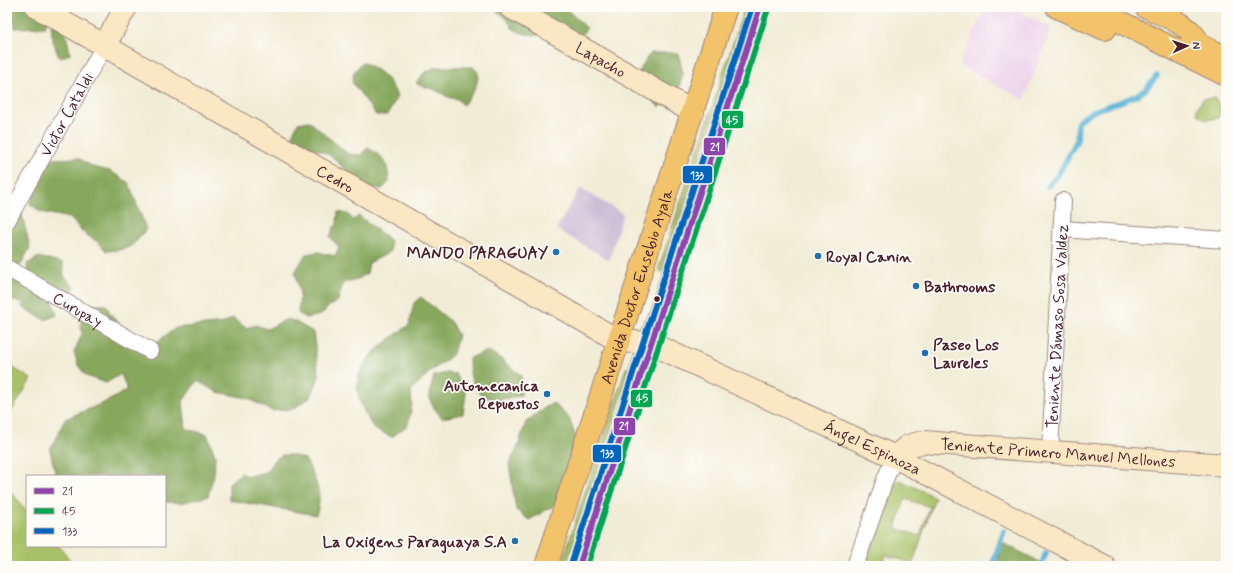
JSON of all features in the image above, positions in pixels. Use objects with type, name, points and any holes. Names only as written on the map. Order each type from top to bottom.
[{"type":"highway","name":"Avenida Doctor Eusebio Ayala","points":[[579,566],[692,112],[726,7]]},
{"type":"highway","name":"Avenida Doctor Eusebio Ayala","points":[[546,566],[635,342],[760,7]]},
{"type":"highway","points":[[1057,7],[1163,57],[1175,60],[1189,48],[1196,36],[1184,25],[1146,7]]},
{"type":"highway","points":[[1090,7],[1189,48],[1226,57]]},
{"type":"highway","points":[[1121,7],[1189,48],[1226,75]]},
{"type":"street","name":"Cedro","points":[[37,7],[104,46],[635,342]]},
{"type":"street","name":"Victor Cataldi","points":[[7,221],[126,7]]},
{"type":"street","name":"Lapacho","points":[[510,7],[692,112]]},
{"type":"street","name":"Teniente Dámaso Sosa Valdez","points":[[1050,452],[1063,201]]},
{"type":"street","points":[[1061,229],[1226,240]]},
{"type":"street","name":"Curupay","points":[[7,268],[150,350]]},
{"type":"street","name":"Ángel Espinoza","points":[[635,342],[895,457],[1104,566]]},
{"type":"street","name":"Teniente Primero Manuel Mellones","points":[[895,457],[908,446],[923,442],[1226,465]]},
{"type":"street","points":[[855,566],[875,507],[895,457]]},
{"type":"shaded area","points":[[986,7],[1011,7],[1051,28],[1024,100],[959,65]]},
{"type":"shaded area","points":[[580,188],[623,214],[609,260],[556,229]]},
{"type":"green space","points":[[15,7],[38,7],[48,18],[45,27],[15,28],[13,14]]},
{"type":"green space","points":[[491,7],[564,7],[587,28],[579,38],[525,34],[513,29],[506,18]]},
{"type":"green space","points":[[745,7],[749,7],[663,271],[660,272],[658,270]]},
{"type":"green space","points":[[64,23],[70,54],[59,58],[53,41],[51,25]]},
{"type":"green space","points":[[651,53],[678,53],[683,73],[677,96],[659,107],[645,91],[639,72],[647,57]]},
{"type":"green space","points":[[362,62],[374,68],[383,75],[394,89],[397,96],[388,115],[376,115],[352,82],[354,72]]},
{"type":"green space","points":[[435,67],[473,67],[478,72],[476,86],[463,105],[458,99],[448,97],[440,92],[416,83],[424,73]]},
{"type":"green space","points":[[1215,98],[1221,110],[1218,118],[1206,120],[1197,114],[1197,108],[1203,99]]},
{"type":"green space","points":[[309,121],[348,154],[360,155],[367,148],[381,157],[388,170],[389,182],[382,189],[369,188],[351,177],[332,157],[324,152],[314,149],[301,149],[292,135],[298,123]]},
{"type":"green space","points":[[78,158],[93,167],[110,171],[129,183],[146,229],[134,244],[120,250],[106,251],[98,242],[85,234],[70,218],[41,212],[30,204],[41,174],[52,159]]},
{"type":"green space","points":[[20,207],[30,247],[21,265],[14,267],[7,258],[7,208]]},
{"type":"green space","points":[[338,212],[348,214],[353,220],[359,216],[390,240],[390,252],[369,263],[367,273],[360,278],[343,283],[338,301],[329,306],[321,315],[305,318],[298,313],[300,294],[295,272],[306,254],[318,252],[335,256],[339,247],[329,236],[337,224]]},
{"type":"green space","points":[[39,257],[63,263],[64,276],[75,288],[66,295],[28,271],[27,264]]},
{"type":"green space","points":[[7,270],[51,295],[57,315],[45,320],[22,307],[23,302],[12,301],[7,296]]},
{"type":"green space","points":[[421,297],[450,321],[458,335],[453,354],[432,370],[411,391],[412,404],[408,425],[392,437],[374,429],[362,407],[357,386],[359,375],[371,355],[409,325],[414,303]]},
{"type":"green space","points":[[88,305],[106,305],[110,313],[134,341],[155,343],[176,328],[224,323],[233,318],[246,328],[256,325],[267,329],[287,319],[294,321],[313,332],[319,377],[311,397],[293,409],[272,411],[247,398],[217,392],[197,381],[183,401],[186,429],[207,434],[215,455],[214,475],[208,496],[181,503],[166,502],[166,475],[56,475],[50,450],[65,419],[108,401],[127,390],[121,374],[106,383],[86,376],[78,365],[74,352],[82,334],[80,315]]},
{"type":"green space","points":[[488,351],[497,356],[521,375],[521,395],[509,398],[489,398],[482,395],[476,389],[472,381],[469,358]]},
{"type":"green space","points":[[7,364],[31,379],[7,419]]},
{"type":"green space","points":[[626,368],[629,368],[630,371],[566,566],[561,566]]},
{"type":"green space","points":[[447,373],[456,374],[466,394],[463,414],[442,418],[431,403],[430,395],[434,376]]},
{"type":"green space","points":[[553,403],[569,418],[576,438],[555,505],[529,520],[516,510],[509,464],[517,449],[526,422]]},
{"type":"green space","points":[[282,455],[292,455],[305,459],[315,479],[319,494],[316,515],[229,500],[229,483],[241,473],[248,476],[266,472],[274,460]]},
{"type":"green space","points":[[900,480],[935,497],[912,566],[910,566],[911,563],[886,555],[882,566],[865,566],[893,483]],"holes":[[[905,499],[930,507],[920,536],[896,528]]]},
{"type":"green space","points":[[7,487],[26,510],[26,547],[60,547],[75,566],[7,566]]},
{"type":"green space","points":[[1003,543],[1040,562],[1039,566],[996,566]]},
{"type":"waterway","points":[[1048,186],[1058,175],[1077,140],[1078,122],[1102,108],[1137,95],[1145,90],[1157,76]]},
{"type":"waterway","points":[[992,566],[1004,531]]},
{"type":"waterway","points":[[1041,566],[1046,553]]},
{"type":"transit line","name":"133","points":[[571,564],[752,7]]},
{"type":"transit line","name":"21","points":[[579,566],[760,7]]},
{"type":"transit line","name":"45","points":[[587,566],[768,9]]},
{"type":"place","name":"MANDO PARAGUAY","points":[[556,252]]},
{"type":"place","name":"Royal Canin","points":[[818,256]]},
{"type":"place","name":"Bathrooms","points":[[916,286]]},
{"type":"place","name":"Paseo Los Laureles","points":[[925,353]]},
{"type":"place","name":"Automecanica Repuestos","points":[[547,394]]},
{"type":"place","name":"La Oxigens Paraguaya S.A","points":[[515,541]]}]
